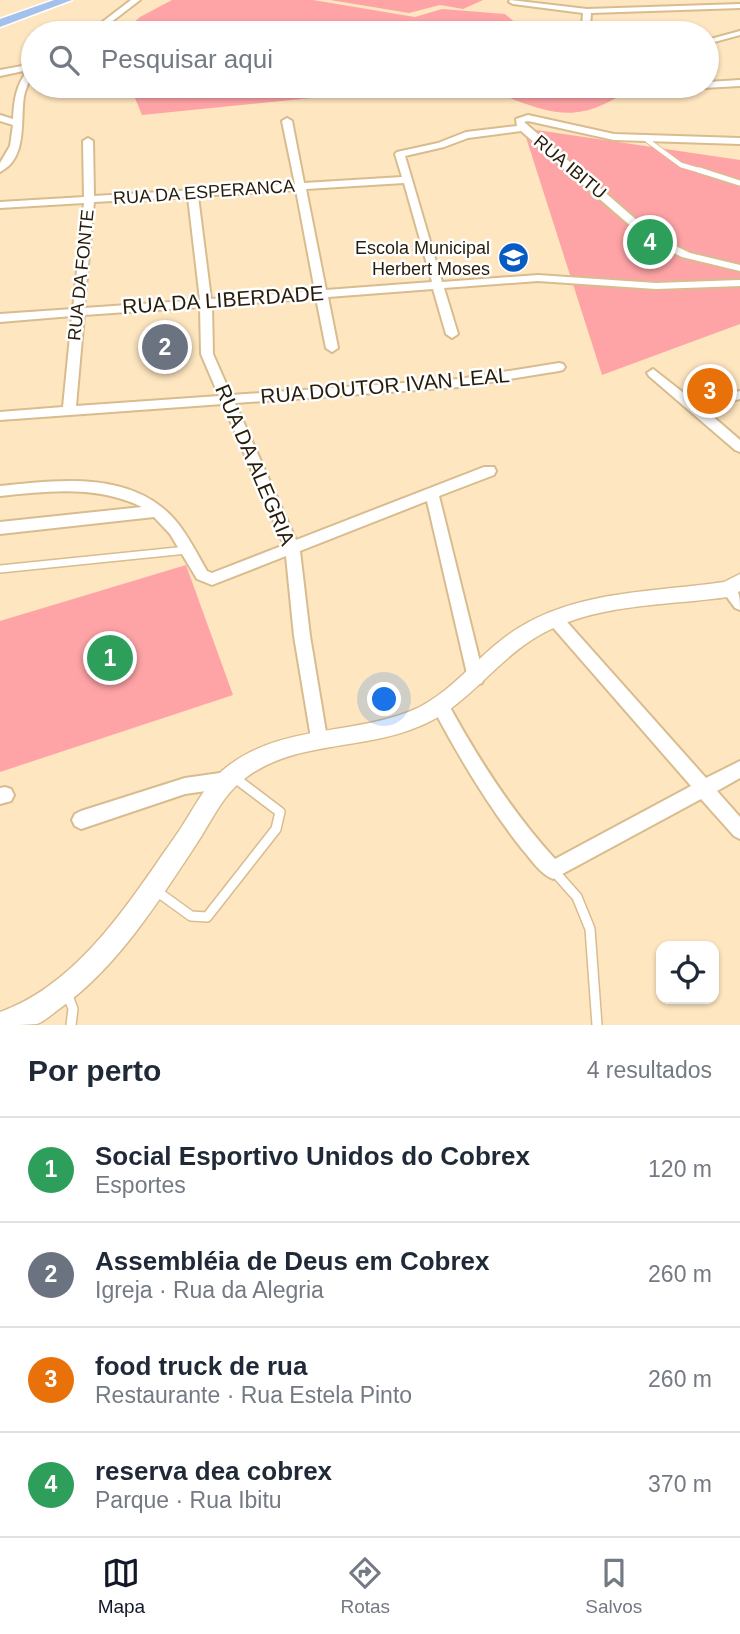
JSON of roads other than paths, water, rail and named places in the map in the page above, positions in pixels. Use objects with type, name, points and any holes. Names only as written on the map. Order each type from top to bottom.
[{"type":"main road","points":[[0,23],[66,0]]},
{"type":"street","points":[[108,21],[136,0]]},
{"type":"street","points":[[513,2],[587,11],[740,6]]},
{"type":"street","points":[[586,21],[587,11]]},
{"type":"street","points":[[719,39],[740,33]]},
{"type":"street","points":[[0,73],[21,70]]},
{"type":"street","points":[[719,84],[740,83]]},
{"type":"street","points":[[0,169],[12,156],[21,98]]},
{"type":"street","points":[[0,118],[19,124]]},
{"type":"street","name":"RUA IBITU","points":[[647,140],[591,134],[528,118],[519,121],[523,128],[651,238],[686,256],[740,268]]},
{"type":"street","points":[[287,121],[332,348]]},
{"type":"street","points":[[452,334],[400,156],[402,153],[441,145],[466,135],[523,128]]},
{"type":"street","points":[[647,140],[740,141]]},
{"type":"street","name":"RUA DA FONTE","points":[[69,410],[89,200],[88,141]]},
{"type":"street","name":"RUA DA ESPERANCA","points":[[0,205],[409,180]]},
{"type":"street","name":"RUA DA ALEGRIA","points":[[193,194],[206,301],[207,354],[230,400],[293,549],[302,636],[319,738]]},
{"type":"street","name":"RUA DA LIBERDADE","points":[[0,318],[321,292],[538,278],[656,286],[740,283]]},
{"type":"street","name":"RUA DOUTOR IVAN LEAL","points":[[0,416],[459,383],[559,367]]},
{"type":"street","points":[[653,373],[740,447]]},
{"type":"street","points":[[693,406],[740,395]]},
{"type":"street","points":[[0,491],[44,486],[89,487],[118,491],[143,500],[176,531],[202,575],[212,579],[489,471]]},
{"type":"street","points":[[432,495],[475,678]]},
{"type":"street","points":[[0,528],[157,511]]},
{"type":"street","points":[[81,820],[175,789],[229,778],[273,750],[319,738],[385,728],[414,720],[440,705],[475,678],[502,652],[554,618],[612,603],[736,592]]},
{"type":"street","points":[[554,618],[740,830]]},
{"type":"street","points":[[440,705],[466,753],[518,832],[553,870],[740,769]]},
{"type":"street","points":[[0,1025],[45,1006],[110,943],[229,778]]},
{"type":"lane","points":[[647,140],[681,165],[740,183]]},
{"type":"lane","points":[[0,569],[188,550]]},
{"type":"lane","points":[[151,887],[191,916],[207,917],[276,829],[280,812],[229,778]]},
{"type":"lane","points":[[553,870],[577,897],[590,929],[597,1025]]},
{"type":"lane","points":[[65,989],[73,1009],[71,1025]]},
{"type":"place","name":"reserva dea cobrex","points":[[650,242]]},
{"type":"place","name":"Escola Municipal Herbert Moses","points":[[513,258]]},
{"type":"place","name":"Assembléia de Deus em Cobrex","points":[[165,347]]},
{"type":"place","name":"food truck de rua","points":[[710,391]]},
{"type":"place","name":"Social Esportivo Unidos do Cobrex","points":[[110,658]]}]
